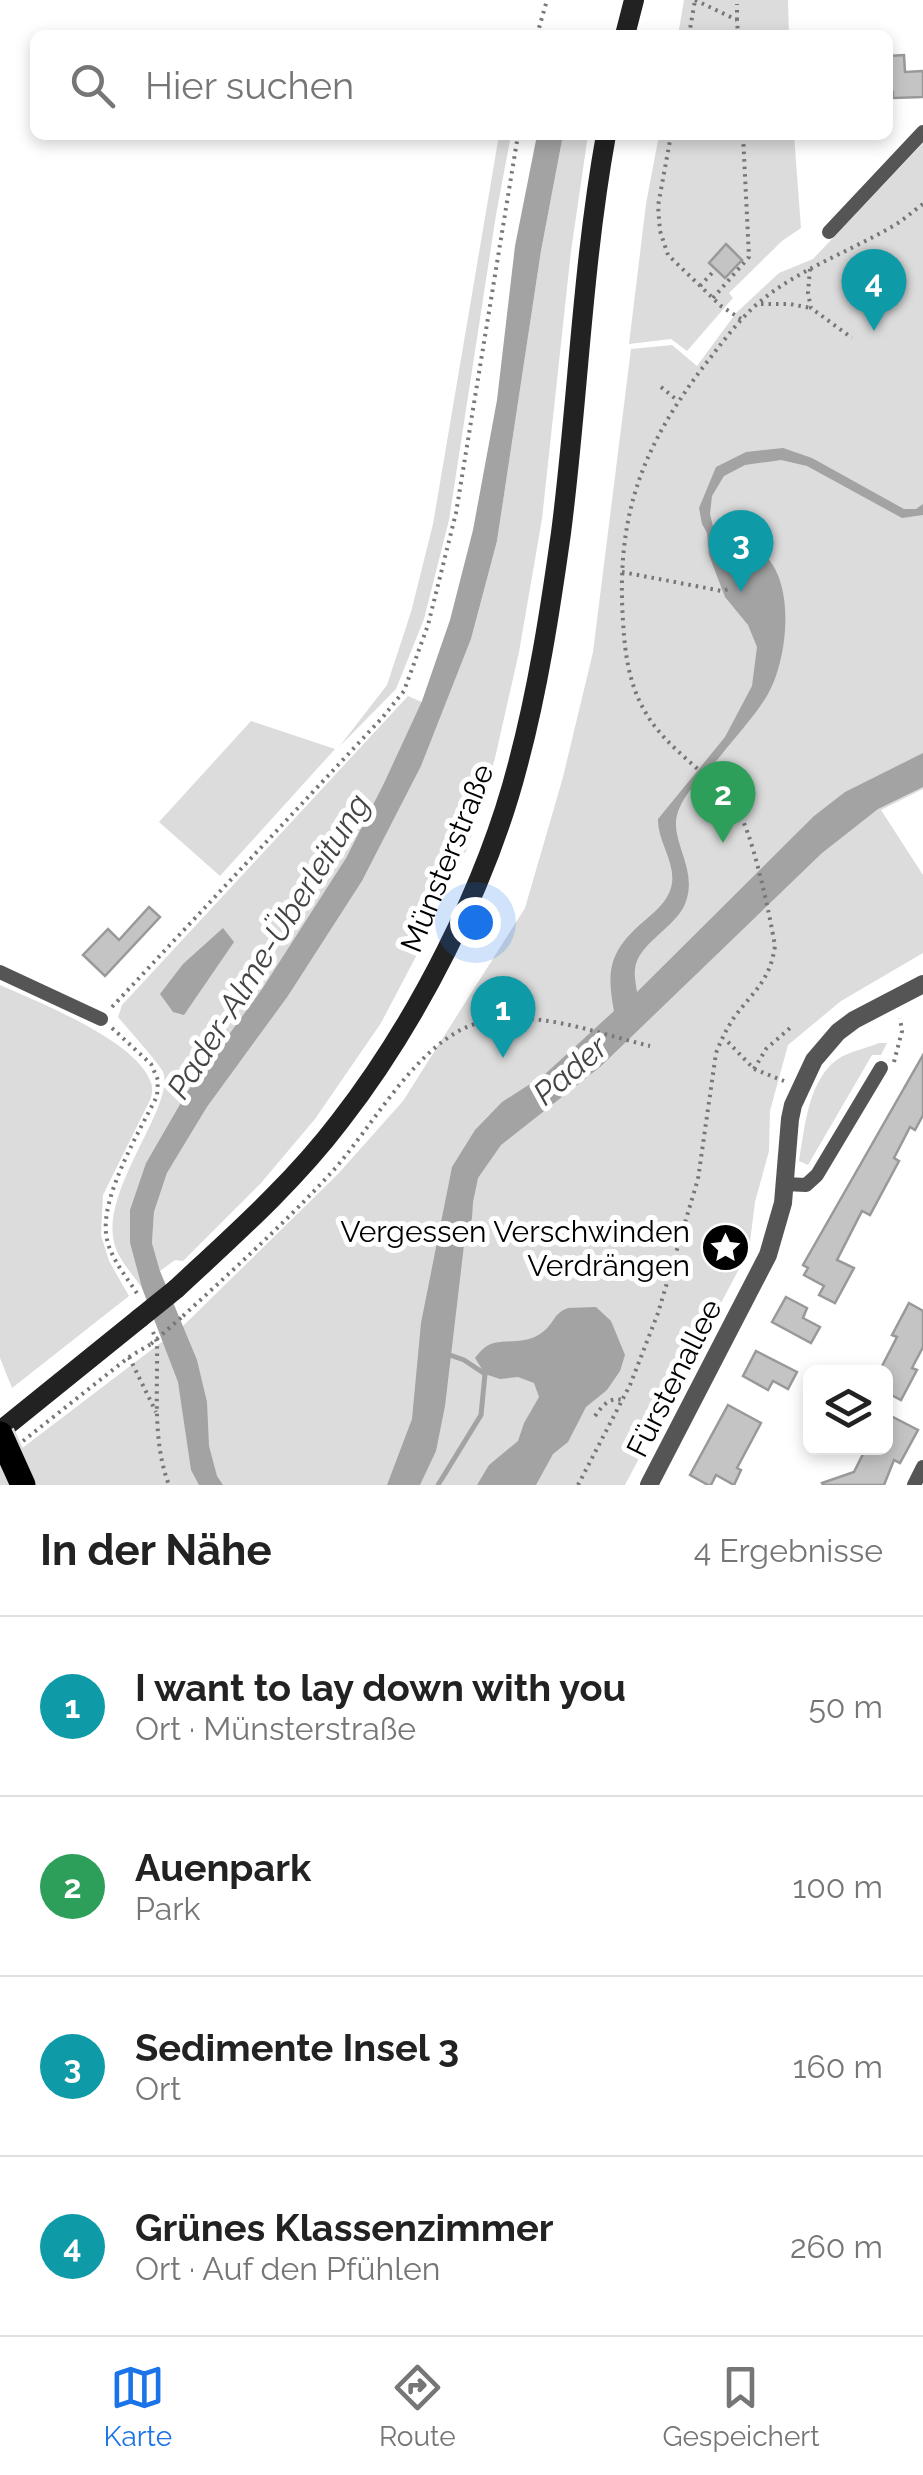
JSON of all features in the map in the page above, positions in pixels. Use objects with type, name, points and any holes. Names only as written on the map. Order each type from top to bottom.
[{"type":"highway","points":[[5,1438],[23,1485]]},
{"type":"main road","points":[[626,30],[634,0]]},
{"type":"main road","name":"Münsterstraße","points":[[5,1438],[176,1289],[280,1189],[349,1109],[387,1054],[431,978],[470,898],[518,766],[548,617],[605,140]]},
{"type":"street","points":[[829,232],[923,132]]},
{"type":"street","points":[[0,972],[101,1019]]},
{"type":"street","points":[[803,1082],[814,1060],[838,1032],[923,984]]},
{"type":"street","points":[[784,1184],[806,1185],[818,1175],[881,1068]]},
{"type":"street","name":"Fürstenallee","points":[[650,1485],[768,1255],[777,1230],[790,1119],[803,1082]]},
{"type":"street","points":[[914,1485],[923,1467]]},
{"type":"path","points":[[538,30],[547,0]]},
{"type":"path","points":[[690,30],[695,0],[737,20]]},
{"type":"path","points":[[737,4],[738,30]]},
{"type":"path","points":[[138,1294],[114,1258],[106,1234],[110,1196],[157,1096],[158,1080],[151,1064],[101,1019],[404,691],[428,625],[456,513],[517,140]]},
{"type":"path","points":[[670,140],[658,206],[660,231],[668,255],[712,298],[741,319]]},
{"type":"path","points":[[712,298],[748,257],[742,140]]},
{"type":"path","points":[[578,1485],[623,1400],[658,1313],[698,1179],[716,1053],[736,1016],[763,983],[775,946],[756,864],[738,811],[665,738],[648,716],[628,670],[622,572],[626,522],[633,494],[678,400],[741,319],[784,283],[896,225],[923,204]]},
{"type":"path","points":[[810,268],[811,308]]},
{"type":"path","points":[[700,286],[713,272]]},
{"type":"path","points":[[758,304],[811,308],[852,338]]},
{"type":"path","points":[[661,387],[678,400]]},
{"type":"path","points":[[622,572],[722,592],[732,588]]},
{"type":"path","points":[[881,1068],[893,1063],[902,1032],[896,997]]},
{"type":"path","points":[[5,1438],[154,1343],[333,1172],[430,1051],[459,1030],[482,1022],[544,1019],[650,1046]]},
{"type":"path","points":[[754,1069],[766,1048],[790,1028]]},
{"type":"path","points":[[728,1042],[754,1069],[803,1082]]},
{"type":"path","points":[[154,1343],[157,1414],[169,1485]]},
{"type":"path","points":[[130,1358],[157,1414]]},
{"type":"path","points":[[595,1416],[605,1402],[623,1400]]},
{"type":"shaded area","points":[[684,0],[788,0],[789,30],[679,30]]},
{"type":"shaded area","points":[[498,140],[510,140],[449,520],[424,619],[396,689],[339,747],[387,685],[411,612],[433,524]]},
{"type":"shaded area","points":[[562,140],[587,140],[542,519],[519,652],[495,758],[468,847],[381,1023],[315,1119],[261,1183],[183,1261],[175,1260],[160,1271],[152,1243],[154,1212],[167,1173],[207,1107],[288,996],[362,881],[421,765],[471,639],[497,541],[541,251]]},
{"type":"shaded area","points":[[658,140],[794,140],[801,228],[782,241],[729,293],[733,298],[687,351],[671,339],[629,344]]},
{"type":"shaded area","points":[[923,143],[923,789],[881,810],[923,875],[923,953],[841,1001],[788,1045],[770,1111],[769,1151],[755,1202],[749,1250],[625,1485],[0,1485],[0,1465],[184,1325],[337,1175],[403,1101],[525,908],[563,777],[593,652],[631,349],[672,345],[697,366],[736,313],[779,273],[813,259]]},
{"type":"shaded area","points":[[408,696],[422,702],[346,858],[262,989],[187,1092],[146,1163],[130,1243],[142,1288],[118,1254],[113,1227],[125,1178],[158,1107],[164,1087],[163,1072],[118,1017],[122,1005]]},
{"type":"shaded area","points":[[251,721],[335,749],[220,876],[159,822]]},
{"type":"shaded area","points":[[0,985],[108,1038],[142,1067],[152,1088],[151,1098],[103,1195],[101,1235],[109,1261],[129,1296],[12,1388],[0,1358]]},
{"type":"shaded area","points":[[887,1043],[881,1055],[872,1055],[808,1165],[799,1161],[806,1118],[821,1077],[841,1057]]},
{"type":"water","points":[[536,140],[562,140],[541,251],[497,541],[471,639],[421,766],[362,881],[288,996],[207,1107],[167,1173],[154,1212],[152,1243],[197,1360],[207,1402],[209,1446],[223,1485],[199,1485],[191,1470],[178,1382],[142,1288],[130,1243],[130,1210],[146,1163],[187,1092],[262,989],[346,858],[422,701],[450,620],[473,530],[497,400],[515,246]]},
{"type":"water","name":"Pader","points":[[783,448],[812,458],[904,509],[916,509],[923,504],[923,515],[902,518],[807,466],[781,460],[745,465],[724,476],[712,496],[713,526],[755,547],[772,563],[784,599],[784,640],[775,679],[763,702],[680,806],[677,836],[687,868],[688,892],[680,913],[637,960],[637,992],[814,816],[845,792],[923,753],[923,787],[878,809],[822,853],[600,1067],[501,1145],[478,1178],[464,1245],[436,1451],[420,1485],[387,1485],[412,1419],[421,1323],[452,1167],[475,1130],[502,1102],[544,1075],[614,1011],[611,972],[617,952],[658,909],[672,884],[671,865],[658,819],[725,737],[752,686],[757,647],[748,625],[725,597],[709,555],[699,508],[716,467],[746,452]]},
{"type":"water","points":[[223,928],[234,942],[184,1015],[173,1012],[160,994],[183,964]]},
{"type":"water","points":[[596,1307],[611,1321],[625,1355],[620,1371],[607,1390],[586,1407],[568,1442],[553,1454],[536,1485],[477,1485],[489,1465],[518,1441],[539,1397],[534,1383],[518,1377],[500,1379],[485,1374],[475,1358],[493,1343],[537,1336],[568,1308]]},
{"type":"building","points":[[904,55],[905,72],[923,71],[923,97],[893,98],[893,56]]},
{"type":"building","points":[[726,244],[742,260],[725,278],[709,263]]},
{"type":"building","points":[[149,907],[160,917],[105,976],[83,955],[108,929],[119,940]]},
{"type":"building","points":[[923,1055],[923,1115],[915,1130],[910,1127],[894,1158],[899,1161],[870,1215],[862,1211],[837,1260],[854,1268],[835,1303],[819,1295],[824,1286],[804,1275],[808,1268],[803,1265]]},
{"type":"building","points":[[786,1297],[807,1308],[803,1318],[820,1327],[811,1343],[772,1322]]},
{"type":"building","points":[[909,1303],[923,1311],[923,1347],[912,1368],[917,1370],[901,1400],[893,1396],[893,1365],[883,1365],[897,1337],[892,1335]]},
{"type":"building","points":[[756,1351],[797,1372],[788,1389],[773,1381],[768,1390],[743,1376]]},
{"type":"building","points":[[728,1405],[761,1423],[737,1468],[741,1470],[734,1485],[716,1475],[708,1485],[690,1475]]},
{"type":"building","points":[[893,1417],[918,1430],[900,1463],[894,1460],[884,1485],[822,1483],[854,1472],[862,1455],[893,1455]]},
{"type":"waterway","points":[[438,1485],[481,1415],[485,1374],[447,1354]]},
{"type":"place","name":"Grünes Klassenzimmer","points":[[874,331]]},
{"type":"place","name":"Sedimente Insel 3","points":[[741,592]]},
{"type":"place","name":"Auenpark","points":[[723,843]]},
{"type":"place","name":"I want to lay down with you","points":[[503,1058]]},
{"type":"place","name":"Vergessen Verschwinden Verdrängen","points":[[725,1248]]},
{"type":"water label","name":"Pader-Alme-Überleitung","points":[[268,946]]}]
